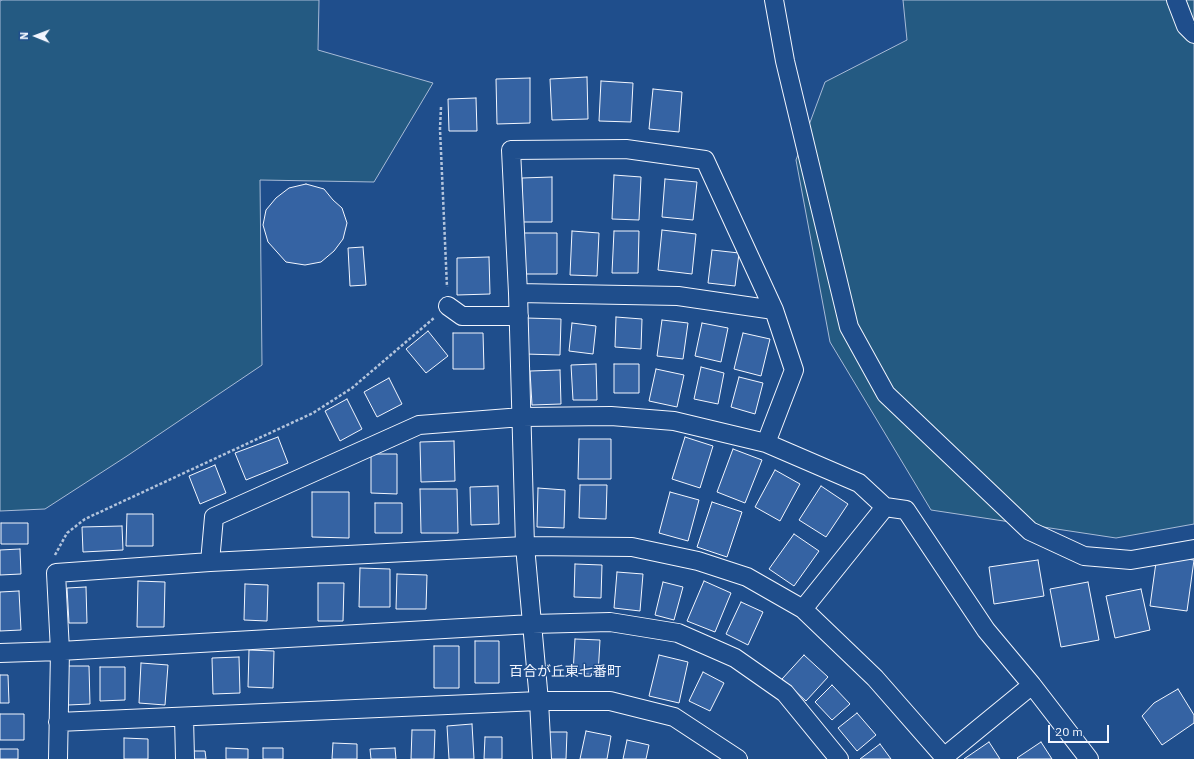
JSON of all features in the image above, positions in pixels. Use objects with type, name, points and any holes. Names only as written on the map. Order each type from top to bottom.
[{"type":"street","points":[[774,0],[785,61],[849,326],[886,394],[1030,531],[1084,556],[1131,560],[1194,549]]},
{"type":"street","points":[[1176,0],[1186,26],[1194,34]]},
{"type":"street","points":[[542,759],[539,701],[526,546],[519,316],[511,150],[626,149],[704,160],[774,310],[794,370],[766,443]]},
{"type":"street","points":[[518,293],[678,296],[774,310]]},
{"type":"street","points":[[448,306],[462,316],[519,316]]},
{"type":"street","points":[[210,562],[214,517],[419,425],[522,416],[611,416],[674,421],[766,443],[859,483],[885,507],[906,510],[986,630],[1032,685],[1089,759]]},
{"type":"street","points":[[803,609],[885,507]]},
{"type":"street","points":[[58,759],[60,651],[56,573],[210,562],[526,546],[632,547],[698,561],[747,577],[803,609],[875,678],[945,758],[1032,685]]},
{"type":"street","points":[[0,653],[60,651],[532,624],[610,622],[678,633],[735,658],[785,694],[838,759]]},
{"type":"street","points":[[58,722],[539,701],[610,701],[674,717],[738,759]]},
{"type":"street","points":[[184,717],[185,759]]},
{"type":"path","points":[[56,573],[55,554],[67,533],[85,520],[313,413],[352,388],[448,306],[440,129],[441,107]]},
{"type":"shaded area","points":[[319,0],[318,50],[433,83],[374,182],[260,180],[262,365],[45,509],[0,511],[0,1]]},
{"type":"shaded area","points":[[903,0],[1194,0],[1194,524],[1116,538],[931,510],[830,342],[796,160],[825,82],[907,40]]},
{"type":"building","points":[[587,77],[588,119],[552,120],[550,79]]},
{"type":"building","points":[[530,78],[530,123],[497,124],[496,79]]},
{"type":"building","points":[[601,81],[633,83],[631,122],[599,121]]},
{"type":"building","points":[[653,89],[682,92],[679,132],[649,129]]},
{"type":"building","points":[[476,98],[477,131],[449,131],[448,99]]},
{"type":"building","points":[[614,175],[641,177],[639,220],[612,219]]},
{"type":"building","points":[[552,177],[552,222],[523,222],[522,178]]},
{"type":"building","points":[[665,179],[697,182],[693,220],[662,217]]},
{"type":"building","points":[[306,184],[324,189],[342,208],[347,223],[343,239],[334,251],[321,262],[305,265],[286,262],[268,242],[263,225],[266,210],[276,198],[289,188]]},
{"type":"building","points":[[662,230],[696,234],[692,274],[658,270]]},
{"type":"building","points":[[572,231],[599,233],[597,276],[570,275]]},
{"type":"building","points":[[614,231],[639,231],[638,273],[612,273]]},
{"type":"building","points":[[524,233],[557,233],[557,274],[524,274]]},
{"type":"building","points":[[363,247],[366,285],[350,286],[348,248]]},
{"type":"building","points":[[712,250],[739,253],[735,286],[708,283]]},
{"type":"building","points":[[489,257],[490,294],[457,295],[457,258]]},
{"type":"building","points":[[616,317],[642,319],[641,349],[615,347]]},
{"type":"building","points":[[526,318],[561,319],[560,355],[525,354]]},
{"type":"building","points":[[662,320],[688,323],[683,359],[657,356]]},
{"type":"building","points":[[572,323],[596,326],[593,354],[569,351]]},
{"type":"building","points":[[702,323],[728,328],[721,362],[695,356]]},
{"type":"building","points":[[428,331],[448,356],[426,373],[406,349]]},
{"type":"building","points":[[453,333],[483,333],[484,369],[453,369]]},
{"type":"building","points":[[743,333],[770,339],[761,376],[734,369]]},
{"type":"building","points":[[596,364],[597,400],[573,400],[571,365]]},
{"type":"building","points":[[614,364],[639,364],[639,393],[614,393]]},
{"type":"building","points":[[701,367],[724,373],[718,404],[694,399]]},
{"type":"building","points":[[656,369],[684,375],[677,407],[649,401]]},
{"type":"building","points":[[560,370],[561,404],[532,405],[530,371]]},
{"type":"building","points":[[739,377],[763,383],[755,414],[731,407]]},
{"type":"building","points":[[389,378],[402,404],[377,417],[364,392]]},
{"type":"building","points":[[347,399],[362,429],[340,441],[325,411]]},
{"type":"building","points":[[278,437],[288,463],[246,480],[235,453]]},
{"type":"building","points":[[685,437],[713,446],[700,488],[672,479]]},
{"type":"building","points":[[579,439],[611,439],[611,479],[578,479]]},
{"type":"building","points":[[454,441],[455,481],[421,482],[420,442]]},
{"type":"building","points":[[733,449],[762,460],[745,503],[717,492]]},
{"type":"building","points":[[371,454],[397,454],[397,494],[371,493]]},
{"type":"building","points":[[215,465],[226,493],[200,504],[189,476]]},
{"type":"building","points":[[775,470],[800,484],[780,521],[755,507]]},
{"type":"building","points":[[580,485],[607,485],[606,519],[579,518]]},
{"type":"building","points":[[498,486],[499,524],[471,525],[470,487]]},
{"type":"building","points":[[821,486],[848,504],[826,537],[799,520]]},
{"type":"building","points":[[538,488],[565,490],[564,528],[537,527]]},
{"type":"building","points":[[420,489],[457,489],[458,533],[421,533]]},
{"type":"building","points":[[312,492],[349,492],[349,538],[312,537]]},
{"type":"building","points":[[670,492],[699,500],[688,541],[659,533]]},
{"type":"building","points":[[712,502],[742,512],[727,557],[697,547]]},
{"type":"building","points":[[375,503],[402,503],[402,533],[375,533]]},
{"type":"building","points":[[127,514],[153,514],[153,546],[126,546]]},
{"type":"building","points":[[1,523],[28,523],[28,544],[1,544]]},
{"type":"building","points":[[122,526],[123,550],[83,552],[82,527]]},
{"type":"building","points":[[794,534],[819,551],[794,586],[769,569]]},
{"type":"building","points":[[20,549],[21,574],[0,575],[0,550]]},
{"type":"building","points":[[1157,555],[1194,560],[1187,611],[1150,606]]},
{"type":"building","points":[[1038,560],[1044,596],[994,604],[989,567]]},
{"type":"building","points":[[575,564],[602,565],[601,598],[574,597]]},
{"type":"building","points":[[360,568],[390,569],[390,607],[359,607]]},
{"type":"building","points":[[617,572],[643,574],[640,611],[614,608]]},
{"type":"building","points":[[397,574],[427,575],[426,609],[396,609]]},
{"type":"building","points":[[138,581],[165,582],[164,627],[137,627]]},
{"type":"building","points":[[704,581],[731,593],[715,632],[687,621]]},
{"type":"building","points":[[663,582],[683,587],[674,620],[655,615]]},
{"type":"building","points":[[1088,582],[1099,640],[1061,647],[1050,589]]},
{"type":"building","points":[[318,583],[344,583],[343,621],[318,621]]},
{"type":"building","points":[[245,584],[268,585],[267,621],[244,620]]},
{"type":"building","points":[[86,587],[87,623],[69,623],[67,588]]},
{"type":"building","points":[[1141,589],[1150,630],[1115,638],[1106,596]]},
{"type":"building","points":[[19,591],[21,630],[0,631],[0,592]]},
{"type":"building","points":[[741,602],[763,612],[748,645],[726,634]]},
{"type":"building","points":[[575,639],[600,640],[598,675],[573,673]]},
{"type":"building","points":[[475,641],[499,641],[499,683],[475,683]]},
{"type":"building","points":[[434,646],[459,646],[459,688],[434,688]]},
{"type":"building","points":[[249,650],[274,651],[273,688],[248,687]]},
{"type":"building","points":[[659,655],[688,662],[679,703],[649,696]]},
{"type":"building","points":[[804,655],[828,677],[806,701],[782,679]]},
{"type":"building","points":[[239,657],[240,693],[213,694],[212,658]]},
{"type":"building","points":[[141,663],[168,665],[165,705],[139,703]]},
{"type":"building","points":[[67,666],[89,666],[90,704],[68,705]]},
{"type":"building","points":[[100,667],[125,667],[125,700],[100,701]]},
{"type":"building","points":[[703,672],[724,683],[710,711],[689,701]]},
{"type":"building","points":[[0,675],[8,675],[9,703],[0,703]]},
{"type":"building","points":[[832,685],[850,704],[832,720],[815,702]]},
{"type":"building","points":[[1178,689],[1194,715],[1194,723],[1162,745],[1142,716],[1154,703]]},
{"type":"building","points":[[857,713],[876,735],[857,751],[838,728]]},
{"type":"building","points":[[0,714],[24,714],[24,740],[0,740]]},
{"type":"building","points":[[472,724],[474,759],[449,759],[447,726]]},
{"type":"building","points":[[412,730],[435,730],[434,759],[411,759]]},
{"type":"building","points":[[586,731],[611,736],[607,759],[580,759]]},
{"type":"building","points":[[548,732],[567,732],[566,759],[547,759]]},
{"type":"building","points":[[485,737],[502,737],[502,759],[484,759]]},
{"type":"building","points":[[124,738],[148,739],[148,759],[124,759]]},
{"type":"building","points":[[627,740],[649,745],[646,759],[623,759]]},
{"type":"building","points":[[989,742],[1000,759],[964,759]]},
{"type":"building","points":[[1041,742],[1052,759],[1017,758]]},
{"type":"building","points":[[333,743],[357,744],[357,759],[332,759]]},
{"type":"building","points":[[880,744],[891,759],[860,759]]},
{"type":"building","points":[[226,748],[248,749],[248,759],[226,759]]},
{"type":"building","points":[[263,748],[283,748],[283,759],[263,759]]},
{"type":"building","points":[[395,748],[396,759],[371,759],[370,749]]},
{"type":"building","points":[[0,749],[18,749],[18,759],[0,759]]},
{"type":"building","points":[[188,751],[205,751],[206,759],[188,759]]},
{"type":"district","name":"百合が丘東七番町","points":[[565,672]]}]
